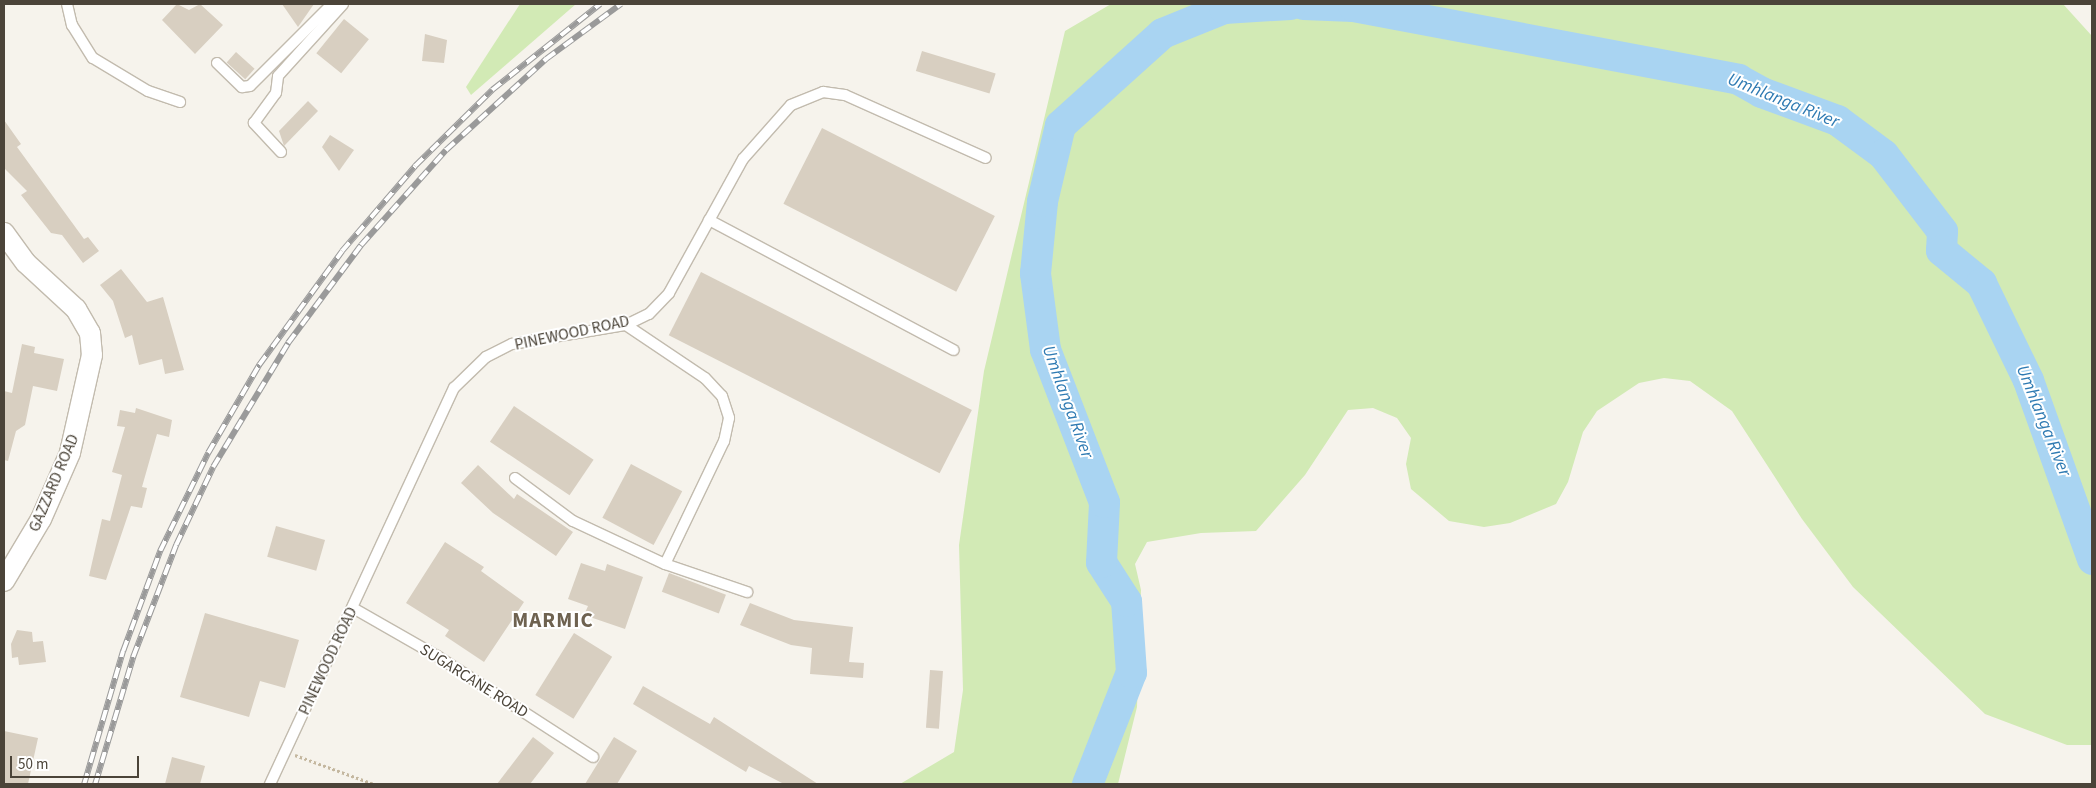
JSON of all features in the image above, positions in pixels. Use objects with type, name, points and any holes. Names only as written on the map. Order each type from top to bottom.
[{"type":"street","name":"GAZZARD ROAD","points":[[4,233],[26,263],[76,309],[90,334],[92,355],[70,453],[37,527],[4,580]]},
{"type":"lane","points":[[67,4],[72,25],[93,58],[148,91],[180,102]]},
{"type":"lane","points":[[217,63],[242,87],[250,86],[332,4]]},
{"type":"lane","points":[[282,152],[254,123],[276,93],[278,76],[343,4]]},
{"type":"lane","name":"PINEWOOD ROAD","points":[[270,784],[454,388],[486,357],[512,344],[626,325],[649,314],[669,293],[742,159],[790,105],[823,92],[845,95],[986,158]]},
{"type":"lane","points":[[709,220],[954,350]]},
{"type":"lane","points":[[626,325],[705,378],[722,396],[729,418],[724,441],[665,564]]},
{"type":"lane","points":[[515,478],[573,521],[665,564],[747,592]]},
{"type":"lane","name":"SUGARCANE ROAD","points":[[353,608],[437,656],[593,757]]},
{"type":"path","points":[[286,752],[374,784]]},
{"type":"green space","points":[[520,4],[576,4],[471,95],[466,87]]},
{"type":"green space","points":[[1111,4],[2063,4],[2092,36],[2092,745],[2067,745],[1985,714],[1853,587],[1802,519],[1732,411],[1690,381],[1664,378],[1639,383],[1597,411],[1583,432],[1568,482],[1556,504],[1510,523],[1484,527],[1449,521],[1411,489],[1406,464],[1411,438],[1397,418],[1373,408],[1348,410],[1305,475],[1256,531],[1201,533],[1147,542],[1135,564],[1141,590],[1137,707],[1118,784],[900,784],[954,752],[963,690],[959,545],[984,371],[1065,31]]},
{"type":"building","points":[[177,4],[189,10],[200,4],[223,25],[195,54],[162,20]]},
{"type":"building","points":[[282,4],[314,4],[298,27]]},
{"type":"building","points":[[344,19],[369,39],[341,73],[316,53]]},
{"type":"building","points":[[425,34],[447,40],[444,63],[422,61]]},
{"type":"building","points":[[922,51],[996,74],[989,94],[916,71]]},
{"type":"building","points":[[236,52],[255,69],[245,79],[227,62]]},
{"type":"building","points":[[308,101],[318,111],[284,146],[279,131]]},
{"type":"building","points":[[4,120],[21,144],[17,147],[84,239],[88,237],[99,251],[83,263],[62,235],[51,233],[21,195],[27,191],[4,168]]},
{"type":"building","points":[[822,128],[995,216],[956,292],[783,204]]},
{"type":"building","points":[[330,135],[354,150],[339,171],[322,147]]},
{"type":"building","points":[[121,269],[147,302],[163,297],[184,370],[165,374],[162,359],[139,365],[132,335],[125,338],[113,301],[100,285]]},
{"type":"building","points":[[701,272],[972,410],[940,473],[669,335]]},
{"type":"building","points":[[22,344],[35,347],[34,353],[64,359],[57,391],[33,386],[25,425],[16,431],[8,461],[4,460],[4,391],[12,393]]},
{"type":"building","points":[[514,406],[594,460],[570,495],[490,442]]},
{"type":"building","points":[[136,408],[172,420],[169,437],[157,434],[142,487],[147,488],[142,508],[131,506],[106,580],[89,576],[102,519],[110,521],[122,475],[112,472],[125,427],[117,426],[120,410],[135,413]]},
{"type":"building","points":[[631,464],[682,491],[654,545],[602,518]]},
{"type":"building","points":[[478,465],[514,499],[517,494],[573,532],[556,556],[493,513],[461,483]]},
{"type":"building","points":[[276,526],[325,540],[316,571],[267,557]]},
{"type":"building","points":[[445,542],[484,567],[481,571],[524,602],[484,662],[445,636],[449,630],[406,603]]},
{"type":"building","points":[[581,563],[605,571],[607,564],[643,577],[625,629],[584,615],[588,606],[568,599]]},
{"type":"building","points":[[669,573],[726,595],[719,614],[662,592]]},
{"type":"building","points":[[750,603],[794,620],[853,627],[849,662],[864,663],[863,678],[810,674],[812,648],[791,645],[740,625]]},
{"type":"building","points":[[205,613],[299,640],[285,688],[260,681],[249,717],[180,697]]},
{"type":"building","points":[[17,630],[32,632],[33,642],[43,641],[46,662],[19,665],[18,657],[12,658],[11,644]]},
{"type":"building","points":[[574,633],[612,657],[573,719],[535,695]]},
{"type":"building","points":[[930,670],[943,671],[939,729],[926,728]]},
{"type":"building","points":[[643,686],[710,724],[714,717],[818,784],[784,784],[749,766],[746,772],[633,704]]},
{"type":"building","points":[[4,731],[38,738],[28,784],[4,784]]},
{"type":"building","points":[[533,737],[554,753],[530,784],[497,784]]},
{"type":"building","points":[[614,737],[637,751],[617,784],[585,784]]},
{"type":"building","points":[[172,757],[205,766],[200,784],[165,784]]},
{"type":"waterway","name":"Umhlanga River","points":[[1087,784],[1131,672],[1126,601],[1101,562],[1104,502],[1045,349],[1035,273],[1042,201],[1060,125],[1162,33],[1224,8],[1290,4]]},
{"type":"waterway","name":"Umhlanga River","points":[[1303,4],[1353,6],[1738,79],[1761,92],[1837,120],[1883,154],[1942,231],[1941,250],[1981,283],[2028,380],[2092,559]]},
{"type":"railway","points":[[84,784],[123,651],[160,551],[208,453],[259,365],[342,251],[415,166],[492,90],[600,4]]},
{"type":"railway","points":[[95,784],[133,657],[176,545],[213,467],[288,343],[361,245],[446,150],[546,59],[621,4]]},
{"type":"district","name":"MARMIC","points":[[553,620]]}]
